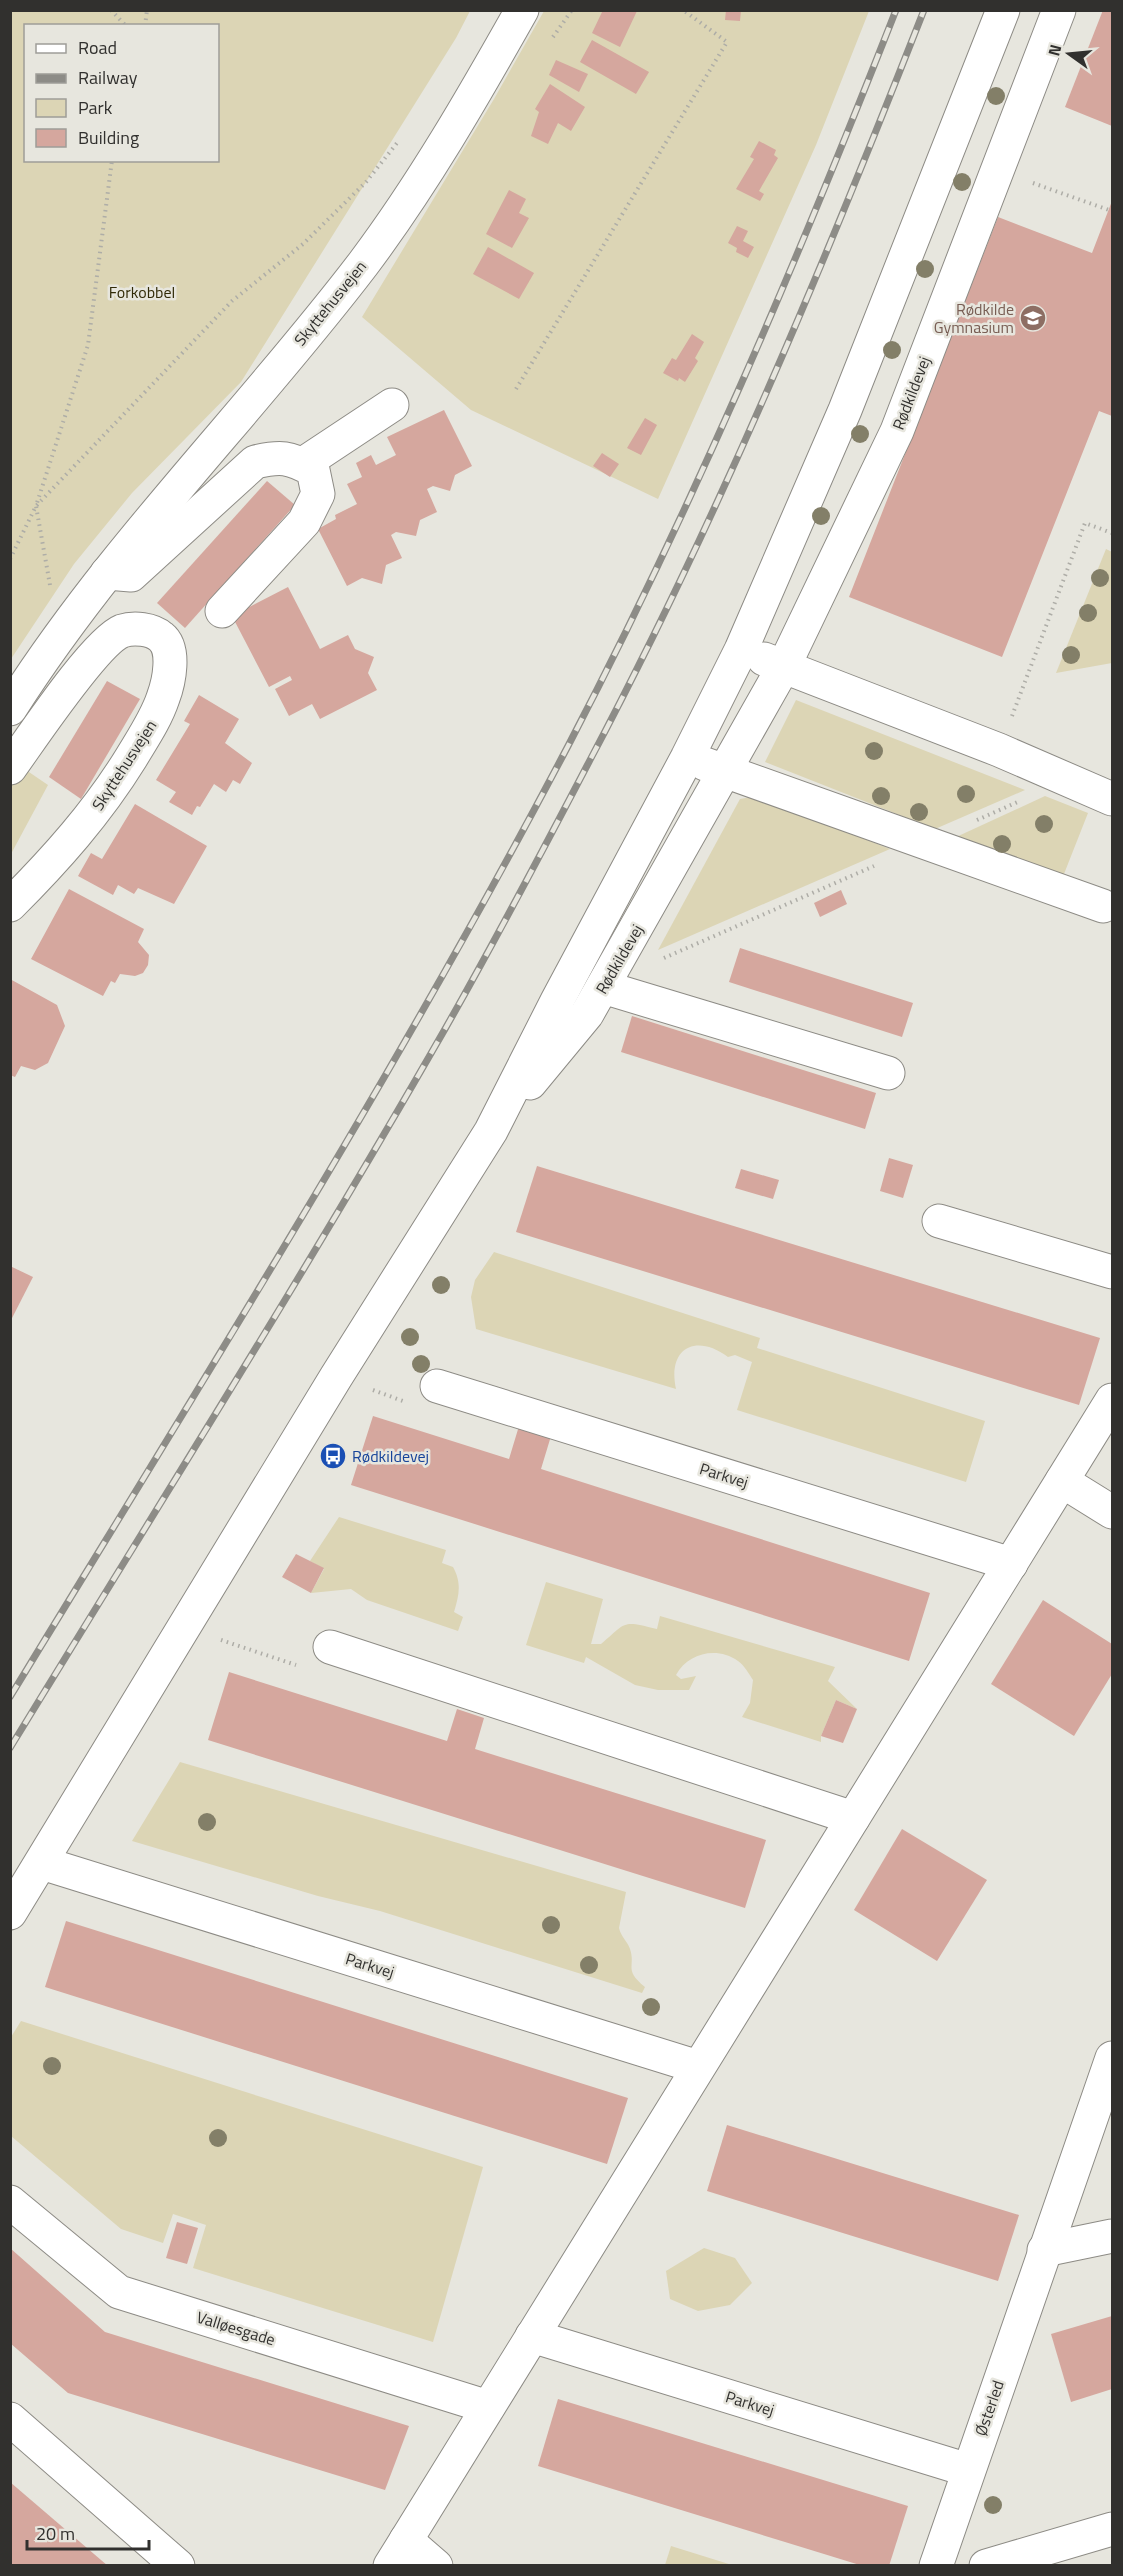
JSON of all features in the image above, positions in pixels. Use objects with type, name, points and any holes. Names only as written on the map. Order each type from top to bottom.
[{"type":"street","name":"Skyttehusvejen","points":[[10,709],[107,573],[363,264],[458,125],[522,10]]},
{"type":"street","name":"Rødkildevej","points":[[10,1913],[187,1619],[491,1131],[687,758],[741,650],[845,410],[1003,10]]},
{"type":"street","name":"Rødkildevej","points":[[491,1131],[587,1014],[784,666],[897,431],[1059,10]]},
{"type":"street","points":[[303,464],[392,405]]},
{"type":"street","points":[[107,573],[131,575],[255,462],[279,456],[303,464],[313,470],[318,494],[304,522],[222,611]]},
{"type":"street","name":"Skyttehusvejen","points":[[10,768],[99,647],[123,631],[151,629],[164,639],[169,655],[169,671],[164,697],[152,724],[110,791],[76,835],[10,905]]},
{"type":"street","points":[[741,650],[999,750],[1113,799]]},
{"type":"street","points":[[687,758],[1102,906]]},
{"type":"street","points":[[603,987],[888,1073]]},
{"type":"street","points":[[939,1221],[1113,1272]]},
{"type":"street","name":"Parkvej","points":[[437,1386],[1011,1564]]},
{"type":"street","points":[[436,2565],[398,2553],[1113,1400]]},
{"type":"street","points":[[1062,1481],[1113,1512]]},
{"type":"street","points":[[330,1647],[853,1818]]},
{"type":"street","name":"Parkvej","points":[[42,1863],[698,2067]]},
{"type":"street","name":"Østerled","points":[[936,2565],[1044,2250],[1113,2058]]},
{"type":"street","name":"Valløesgade","points":[[10,2202],[119,2292],[488,2407]]},
{"type":"street","points":[[1044,2250],[1113,2236]]},
{"type":"street","name":"Parkvej","points":[[532,2336],[968,2470]]},
{"type":"street","points":[[10,2419],[178,2565]]},
{"type":"street","points":[[986,2565],[1113,2529]]},
{"type":"path","points":[[111,10],[124,24]]},
{"type":"path","points":[[516,389],[727,42],[683,10]]},
{"type":"path","points":[[36,506],[232,301],[303,244],[366,182],[400,138]]},
{"type":"path","points":[[10,559],[36,506],[88,345],[112,162]]},
{"type":"path","points":[[997,169],[1109,210]]},
{"type":"path","points":[[36,506],[60,639]]},
{"type":"path","points":[[999,750],[1085,523],[1113,534]]},
{"type":"path","points":[[663,958],[1070,779]]},
{"type":"path","points":[[336,1377],[417,1406],[437,1386]]},
{"type":"path","points":[[187,1619],[222,1640],[306,1668],[330,1647]]},
{"type":"green space","name":"Forkobbel","points":[[11,10],[470,11],[456,38],[241,382],[132,493],[74,564],[11,659]]},
{"type":"green space","points":[[544,11],[869,11],[816,145],[658,499],[471,410],[362,317],[494,99]]},
{"type":"green space","points":[[1106,549],[1112,552],[1112,663],[1056,673]]},
{"type":"green space","points":[[796,700],[1025,790],[935,829],[765,762]]},
{"type":"green space","points":[[23,768],[48,785],[11,854],[11,784]]},
{"type":"green space","points":[[757,796],[890,849],[658,950],[740,799]]},
{"type":"green space","points":[[1045,796],[1088,813],[1062,879],[954,838]]},
{"type":"green space","points":[[494,1252],[760,1338],[757,1348],[985,1421],[966,1482],[737,1410],[752,1362],[735,1355],[728,1357],[705,1346],[687,1349],[676,1363],[674,1375],[676,1389],[476,1329],[471,1297],[475,1280]]},
{"type":"green space","points":[[339,1517],[446,1550],[442,1563],[453,1567],[459,1584],[454,1612],[463,1617],[458,1631],[367,1600],[351,1589],[311,1593],[324,1569],[310,1561]]},
{"type":"green space","points":[[546,1582],[603,1599],[591,1644],[601,1644],[625,1625],[637,1624],[657,1629],[660,1616],[835,1667],[828,1681],[857,1709],[836,1700],[821,1736],[821,1742],[742,1717],[750,1703],[753,1680],[742,1665],[730,1656],[712,1653],[695,1657],[681,1667],[676,1675],[681,1679],[696,1676],[689,1690],[658,1690],[635,1685],[586,1657],[584,1663],[526,1645]]},
{"type":"green space","points":[[180,1762],[626,1892],[619,1928],[630,1949],[632,1972],[645,1987],[642,1993],[380,1911],[318,1896],[132,1841]]},
{"type":"green space","points":[[21,2021],[483,2167],[433,2342],[193,2268],[206,2225],[173,2214],[163,2243],[121,2229],[11,2136],[11,2037]]},
{"type":"green space","points":[[704,2248],[735,2258],[752,2283],[730,2305],[698,2311],[670,2299],[666,2271]]},
{"type":"green space","points":[[671,2546],[732,2565],[665,2565]]},
{"type":"building","points":[[603,10],[637,11],[620,47],[592,33]]},
{"type":"building","points":[[726,10],[741,10],[740,21],[725,20]]},
{"type":"building","points":[[1103,10],[1112,10],[1112,126],[1065,107]]},
{"type":"building","points":[[592,40],[649,72],[636,94],[580,62]]},
{"type":"building","points":[[556,60],[588,74],[579,92],[549,75]]},
{"type":"building","points":[[550,84],[585,107],[571,131],[558,123],[548,144],[531,136],[539,112],[535,109]]},
{"type":"building","points":[[759,141],[776,150],[774,155],[778,158],[759,191],[764,194],[760,201],[736,189],[754,159],[750,157]]},
{"type":"building","points":[[509,190],[526,199],[519,213],[529,218],[512,248],[486,234]]},
{"type":"building","points":[[1112,201],[1112,416],[1099,411],[1002,657],[849,597],[998,217],[1092,253]]},
{"type":"building","points":[[737,226],[748,231],[743,241],[754,247],[748,258],[736,252],[737,248],[728,243]]},
{"type":"building","points":[[488,247],[534,273],[519,299],[473,274]]},
{"type":"building","points":[[692,334],[704,342],[695,358],[698,361],[685,382],[679,378],[678,381],[663,373],[672,358],[676,360]]},
{"type":"building","points":[[444,410],[472,466],[455,475],[450,491],[433,486],[427,489],[437,512],[420,520],[416,536],[396,532],[391,535],[402,558],[386,565],[382,584],[362,578],[347,586],[318,529],[336,519],[335,515],[357,504],[347,484],[362,477],[356,463],[371,455],[376,465],[396,455],[387,437]]},
{"type":"building","points":[[645,418],[657,425],[641,455],[627,448]]},
{"type":"building","points":[[602,453],[619,464],[610,477],[593,466]]},
{"type":"building","points":[[267,481],[295,505],[185,628],[157,603]]},
{"type":"building","points":[[288,587],[320,649],[348,635],[355,649],[374,657],[368,673],[377,690],[320,719],[312,704],[289,716],[275,689],[292,680],[290,676],[269,687],[232,616]]},
{"type":"building","points":[[107,681],[140,699],[81,799],[49,777]]},
{"type":"building","points":[[199,695],[239,719],[225,743],[252,763],[240,784],[233,780],[226,792],[214,784],[200,807],[197,806],[192,815],[169,802],[176,792],[156,780],[190,724],[184,721]]},
{"type":"building","points":[[135,804],[207,846],[174,904],[138,888],[134,894],[118,885],[113,895],[78,876],[91,853],[102,859]]},
{"type":"building","points":[[69,889],[144,929],[138,942],[149,955],[148,965],[143,973],[135,976],[120,974],[115,983],[111,981],[103,996],[31,959]]},
{"type":"building","points":[[841,890],[847,904],[820,917],[814,903]]},
{"type":"building","points":[[740,948],[913,1003],[902,1037],[729,982]]},
{"type":"building","points":[[10,979],[57,1005],[65,1026],[48,1063],[35,1070],[21,1066],[15,1077],[10,1075]]},
{"type":"building","points":[[632,1016],[876,1093],[865,1129],[621,1052]]},
{"type":"building","points":[[889,1158],[913,1165],[903,1198],[880,1191]]},
{"type":"building","points":[[537,1166],[1100,1338],[1079,1405],[516,1232]]},
{"type":"building","points":[[741,1169],[779,1180],[773,1199],[735,1188]]},
{"type":"building","points":[[10,1266],[33,1277],[10,1322]]},
{"type":"building","points":[[373,1416],[509,1459],[519,1426],[551,1436],[541,1469],[930,1593],[909,1661],[351,1485]]},
{"type":"building","points":[[296,1554],[324,1568],[311,1593],[282,1577]]},
{"type":"building","points":[[1043,1600],[1112,1644],[1112,1674],[1074,1736],[991,1684]]},
{"type":"building","points":[[229,1672],[447,1741],[457,1709],[484,1718],[475,1749],[766,1840],[745,1908],[208,1740]]},
{"type":"building","points":[[836,1700],[857,1709],[843,1743],[821,1736]]},
{"type":"building","points":[[902,1829],[987,1880],[937,1961],[854,1910]]},
{"type":"building","points":[[66,1921],[628,2098],[607,2164],[45,1987]]},
{"type":"building","points":[[727,2125],[1019,2215],[998,2281],[707,2191]]},
{"type":"building","points":[[177,2222],[198,2228],[187,2264],[166,2258]]},
{"type":"building","points":[[10,2248],[105,2332],[409,2426],[385,2490],[68,2393],[10,2343]]},
{"type":"building","points":[[1112,2316],[1112,2389],[1071,2402],[1051,2334]]},
{"type":"building","points":[[558,2399],[908,2506],[889,2566],[863,2566],[538,2466]]},
{"type":"building","points":[[10,2482],[108,2566],[10,2566]]},
{"type":"railway","points":[[10,1697],[367,1107],[503,868],[568,746],[658,566],[742,382],[821,197],[896,10]]},
{"type":"railway","points":[[10,1748],[339,1210],[445,1029],[555,828],[637,669],[726,484],[848,201],[924,10]]},
{"type":"place","name":"Rødkilde Gymnasium","points":[[1033,318]]},
{"type":"place","name":"Rødkildevej","points":[[333,1456]]}]
